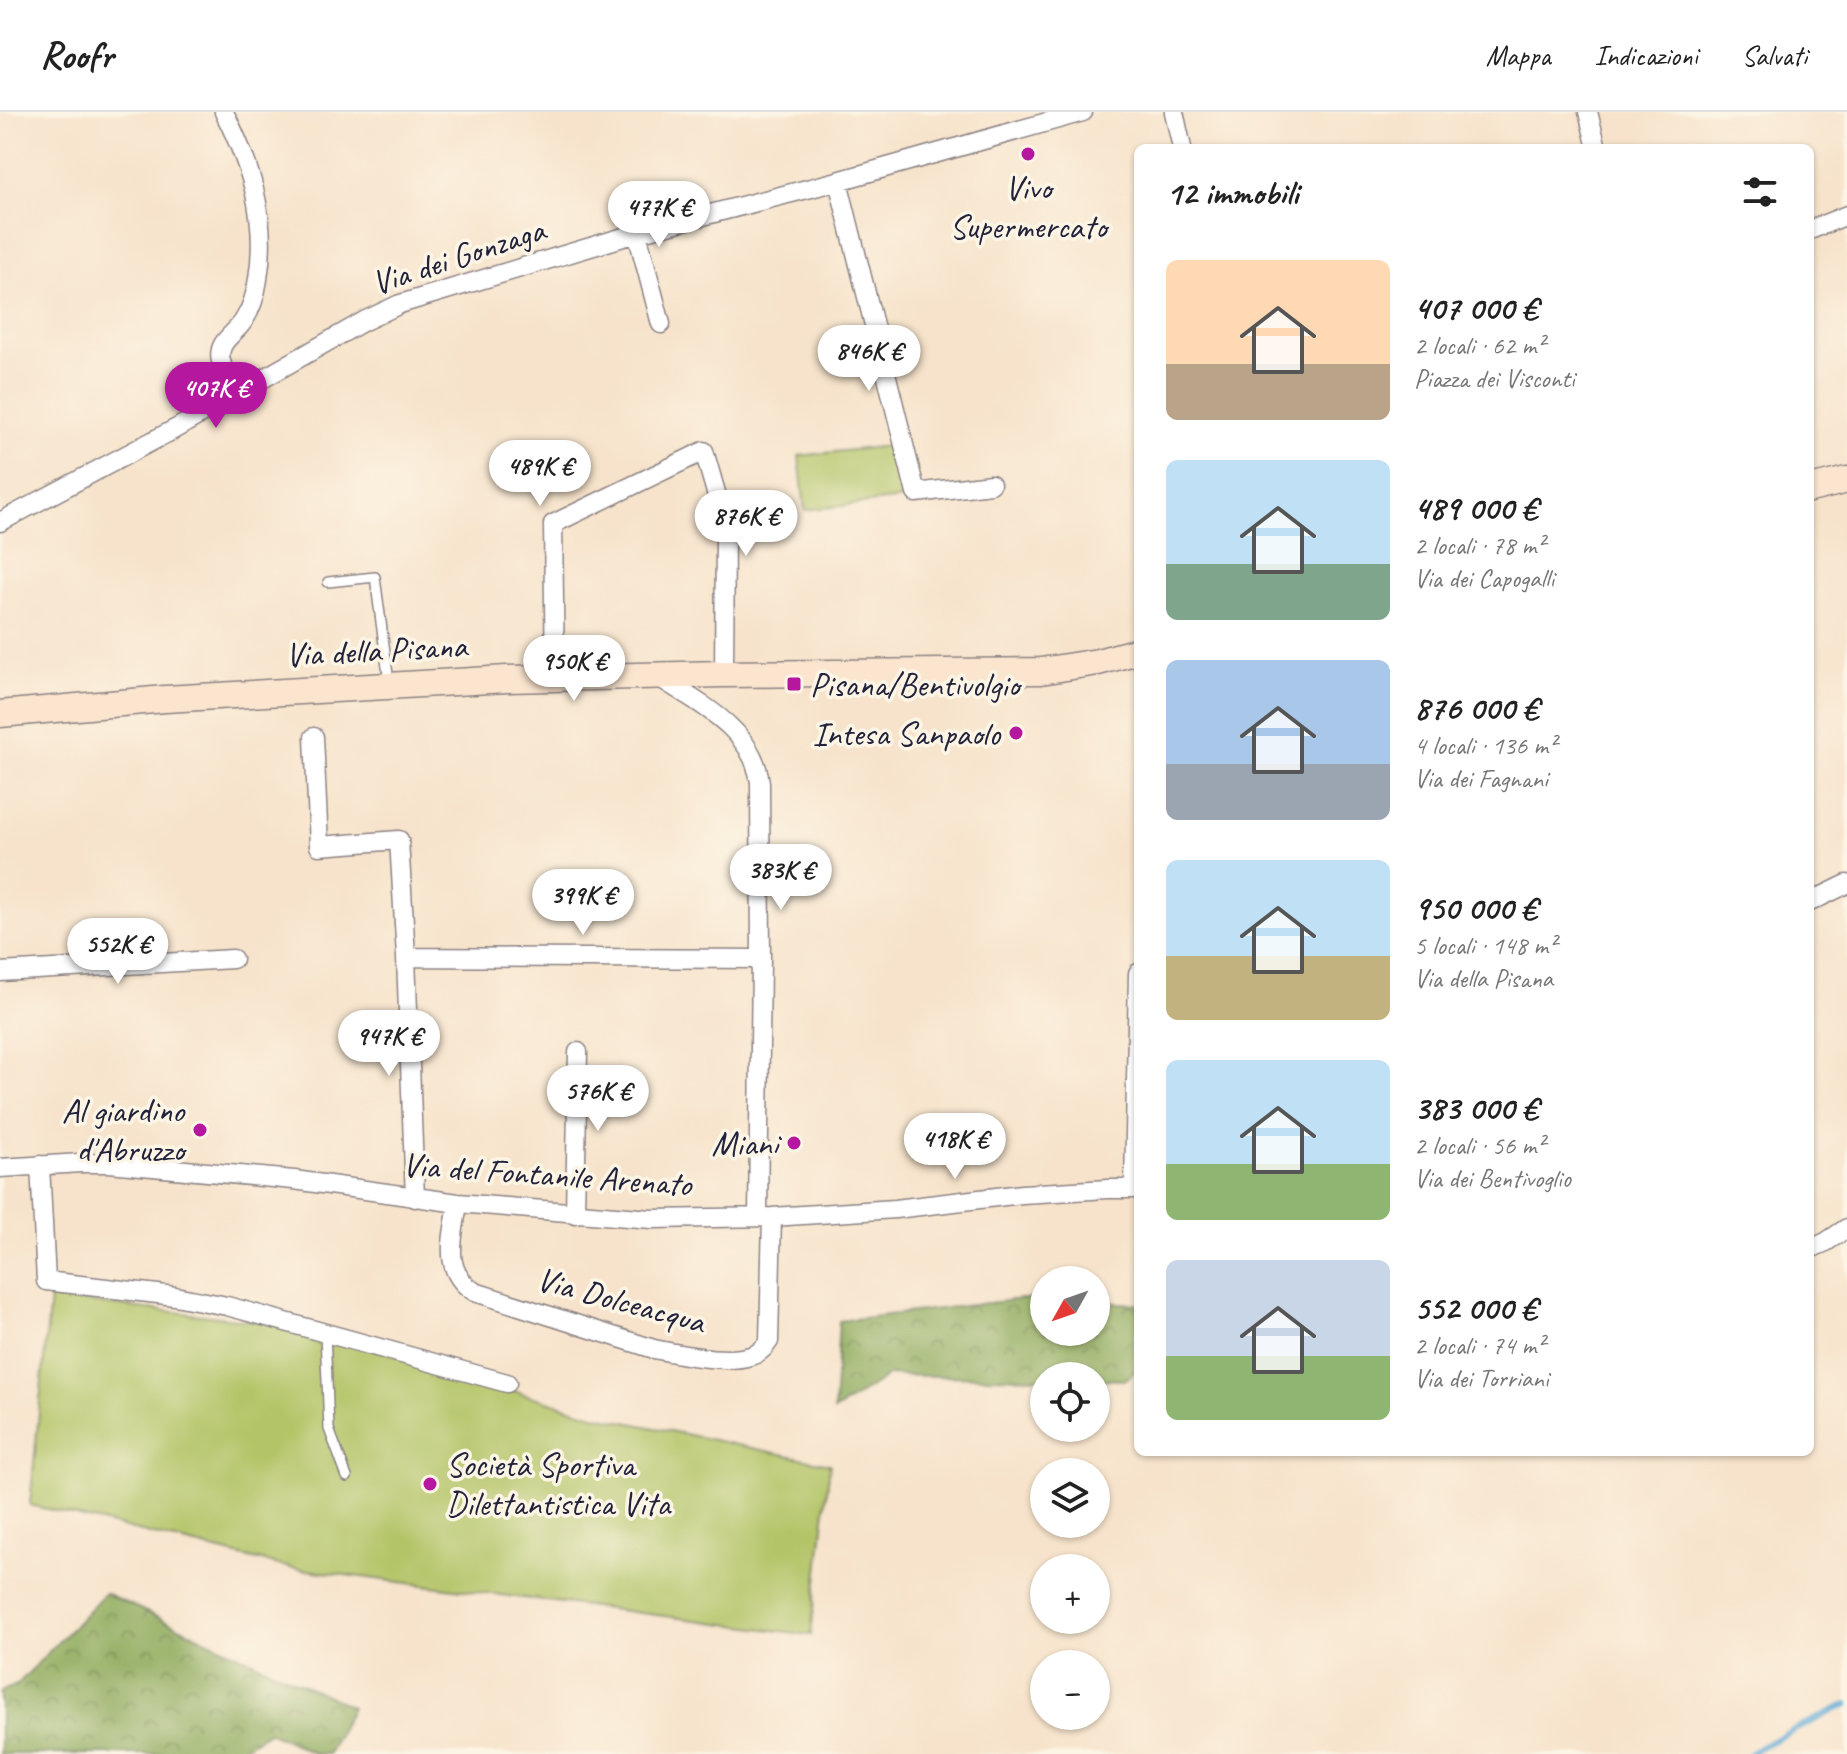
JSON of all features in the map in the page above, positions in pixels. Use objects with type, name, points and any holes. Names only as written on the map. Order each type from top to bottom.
[{"type":"main road","points":[[1814,488],[1847,480]]},
{"type":"main road","name":"Via della Pisana","points":[[0,714],[165,699],[555,678],[1041,671],[1098,662],[1134,652]]},
{"type":"street","points":[[224,112],[256,193],[261,220],[262,242],[254,298],[243,322],[220,351],[222,364],[237,394]]},
{"type":"street","name":"Via dei Gonzaga","points":[[0,522],[400,304],[637,233],[838,181],[1083,112]]},
{"type":"street","points":[[1174,112],[1181,144]]},
{"type":"street","points":[[1588,112],[1596,144]]},
{"type":"street","points":[[838,181],[916,493],[991,484]]},
{"type":"street","points":[[1814,228],[1847,215]]},
{"type":"street","points":[[637,233],[661,324]]},
{"type":"street","points":[[555,678],[553,524],[704,451],[725,531],[724,674]]},
{"type":"street","name":"Via Dolceacqua","points":[[458,1203],[452,1261],[461,1282],[475,1292],[676,1354],[727,1359],[752,1356],[769,1341],[760,783],[752,753],[737,733],[656,676]]},
{"type":"street","points":[[314,737],[319,846],[399,840],[415,1198]]},
{"type":"street","points":[[1814,900],[1847,884]]},
{"type":"street","points":[[406,957],[761,959]]},
{"type":"street","points":[[0,972],[233,959]]},
{"type":"street","points":[[575,1214],[578,1052]]},
{"type":"street","name":"Via del Fontanile Arenato","points":[[0,1168],[109,1163],[294,1180],[458,1203],[652,1219],[765,1217],[895,1209],[1022,1194],[1134,1189]]},
{"type":"street","points":[[40,1165],[46,1281],[214,1303],[507,1383]]},
{"type":"street","points":[[1814,1247],[1847,1228]]},
{"type":"lane","points":[[328,582],[375,577],[389,686]]},
{"type":"lane","points":[[325,1333],[329,1429],[347,1477]]},
{"type":"green space","points":[[897,445],[903,499],[805,510],[799,456]]},
{"type":"green space","name":"Società Sportiva Dilettantistica Vita","points":[[50,1298],[290,1325],[597,1416],[830,1464],[811,1635],[291,1568],[30,1505]]},
{"type":"green space","points":[[1030,1299],[1030,1346],[1110,1346],[1110,1303],[1134,1304],[1134,1372],[1125,1380],[1110,1379],[1110,1362],[1030,1362],[1030,1378],[889,1375],[834,1411],[839,1321]]},
{"type":"green space","points":[[105,1593],[352,1707],[328,1754],[315,1754],[269,1732],[233,1754],[0,1754],[0,1692],[17,1685]]},
{"type":"waterway","points":[[1750,1754],[1847,1704]]},
{"type":"place","name":"Vivo Supermercato","points":[[1028,154]]},
{"type":"place","name":"Pisana/Bentivolgio","points":[[794,684]]},
{"type":"place","name":"Intesa Sanpaolo","points":[[1016,733]]},
{"type":"place","name":"Al giardino d'Abruzzo","points":[[200,1130]]},
{"type":"place","name":"Miani","points":[[794,1143]]},
{"type":"place","name":"Società Sportiva Dilettantistica Vita","points":[[430,1484]]}]
